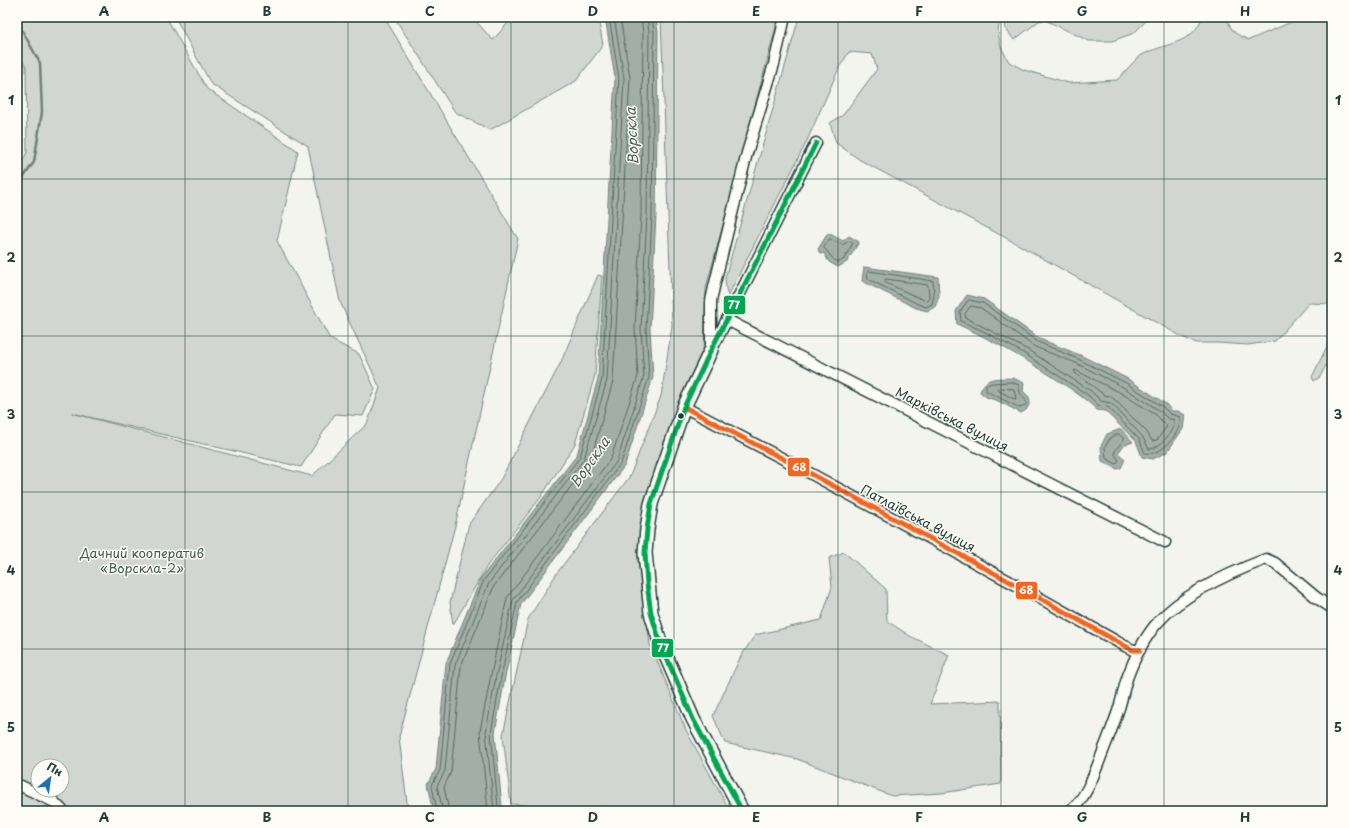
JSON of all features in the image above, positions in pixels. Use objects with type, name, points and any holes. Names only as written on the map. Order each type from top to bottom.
[{"type":"street","points":[[711,350],[711,301],[714,287],[747,153],[774,64],[785,17]]},
{"type":"street","points":[[742,811],[693,719],[660,642],[652,613],[647,584],[645,553],[647,529],[651,504],[684,407],[711,350],[816,143]]},
{"type":"street","name":"Марківська вулиця","points":[[727,320],[1165,542]]},
{"type":"street","name":"Патлаївська вулиця","points":[[684,407],[793,464],[1029,592],[1125,646],[1133,650],[1140,650]]},
{"type":"street","points":[[1070,811],[1085,793],[1101,757],[1120,706],[1124,687],[1140,650],[1159,621],[1182,602],[1232,573],[1266,560],[1275,563],[1317,598],[1332,608]]},
{"type":"street","points":[[17,784],[54,802],[64,811]]},
{"type":"green space","name":"Дачний кооператив «Ворскла-2»","points":[[17,17],[166,17],[207,89],[298,151],[277,241],[330,339],[359,354],[375,389],[363,416],[335,414],[301,467],[72,413],[312,476],[367,424],[380,388],[340,302],[308,146],[211,84],[175,17],[384,17],[518,239],[455,526],[399,737],[408,811],[17,811],[17,173],[27,152],[26,66],[17,52]]},
{"type":"green space","points":[[394,17],[472,17],[493,40],[513,17],[598,17],[603,45],[576,81],[490,130],[455,112]]},
{"type":"green space","points":[[661,17],[774,17],[776,27],[706,288],[704,353],[644,511],[638,560],[650,644],[686,730],[730,811],[551,811],[547,807],[511,804],[503,735],[528,619],[557,573],[630,476],[661,396],[672,326]]},
{"type":"green space","points":[[799,17],[915,17],[917,20],[920,17],[1000,17],[998,32],[1001,47],[1009,62],[1024,70],[1069,83],[1117,80],[1132,63],[1142,55],[1177,42],[1192,33],[1198,26],[1202,17],[1227,17],[1234,32],[1249,40],[1303,17],[1332,17],[1332,304],[1309,303],[1275,341],[1248,345],[1197,343],[1184,338],[1019,245],[860,160],[836,143],[830,123],[843,115],[877,69],[872,54],[849,52],[839,68],[806,143],[728,296],[725,278]]},
{"type":"green space","points":[[1007,17],[1154,17],[1148,19],[1134,33],[1112,41],[1089,41],[1045,20],[1039,21],[1014,40],[1005,28]]},
{"type":"green space","points":[[17,63],[19,66],[17,151]]},
{"type":"green space","points":[[598,275],[602,276],[595,375],[575,444],[541,497],[487,566],[453,625],[450,602],[469,524],[501,479],[560,364]]},
{"type":"green space","points":[[1332,336],[1332,353],[1320,377],[1314,381],[1312,377]]},
{"type":"green space","points":[[844,552],[886,589],[887,621],[910,636],[949,655],[930,704],[1000,701],[1001,784],[942,793],[892,796],[797,759],[725,743],[713,716],[740,658],[755,635],[821,620],[832,587],[829,558]]},
{"type":"water","name":"Ворскла","points":[[605,17],[656,17],[658,32],[656,216],[650,329],[653,377],[625,465],[521,604],[505,677],[495,733],[502,807],[507,811],[434,811],[428,784],[436,769],[446,663],[481,578],[577,455],[598,378],[615,78]]},
{"type":"water","points":[[828,233],[843,241],[849,236],[859,242],[847,262],[838,267],[829,262],[824,253],[820,254],[818,249]]},
{"type":"water","points":[[864,267],[938,277],[939,296],[935,307],[927,311],[916,308],[862,281]]},
{"type":"water","points":[[967,295],[984,299],[1040,339],[1080,355],[1128,379],[1166,404],[1172,411],[1178,411],[1185,415],[1183,429],[1167,452],[1153,459],[1142,457],[1136,441],[1105,411],[1097,410],[1071,389],[1018,355],[957,324],[956,311]]},
{"type":"water","points":[[998,378],[1013,378],[1024,383],[1023,391],[1029,397],[1030,403],[1026,410],[1021,413],[998,401],[986,397],[980,392],[989,380]]},
{"type":"water","points":[[1121,429],[1133,442],[1124,445],[1118,453],[1125,459],[1121,468],[1117,469],[1102,461],[1101,446],[1107,434]]},
{"type":"waterway","points":[[17,21],[40,63],[42,112],[34,162],[17,187]]},
{"type":"transit line","name":"77","points":[[742,811],[693,719],[660,642],[651,613],[647,584],[645,553],[647,529],[651,504],[684,407],[711,350],[816,143]]},
{"type":"transit line","name":"68","points":[[684,407],[793,464],[1029,592],[1125,646],[1133,650],[1140,650]]}]
